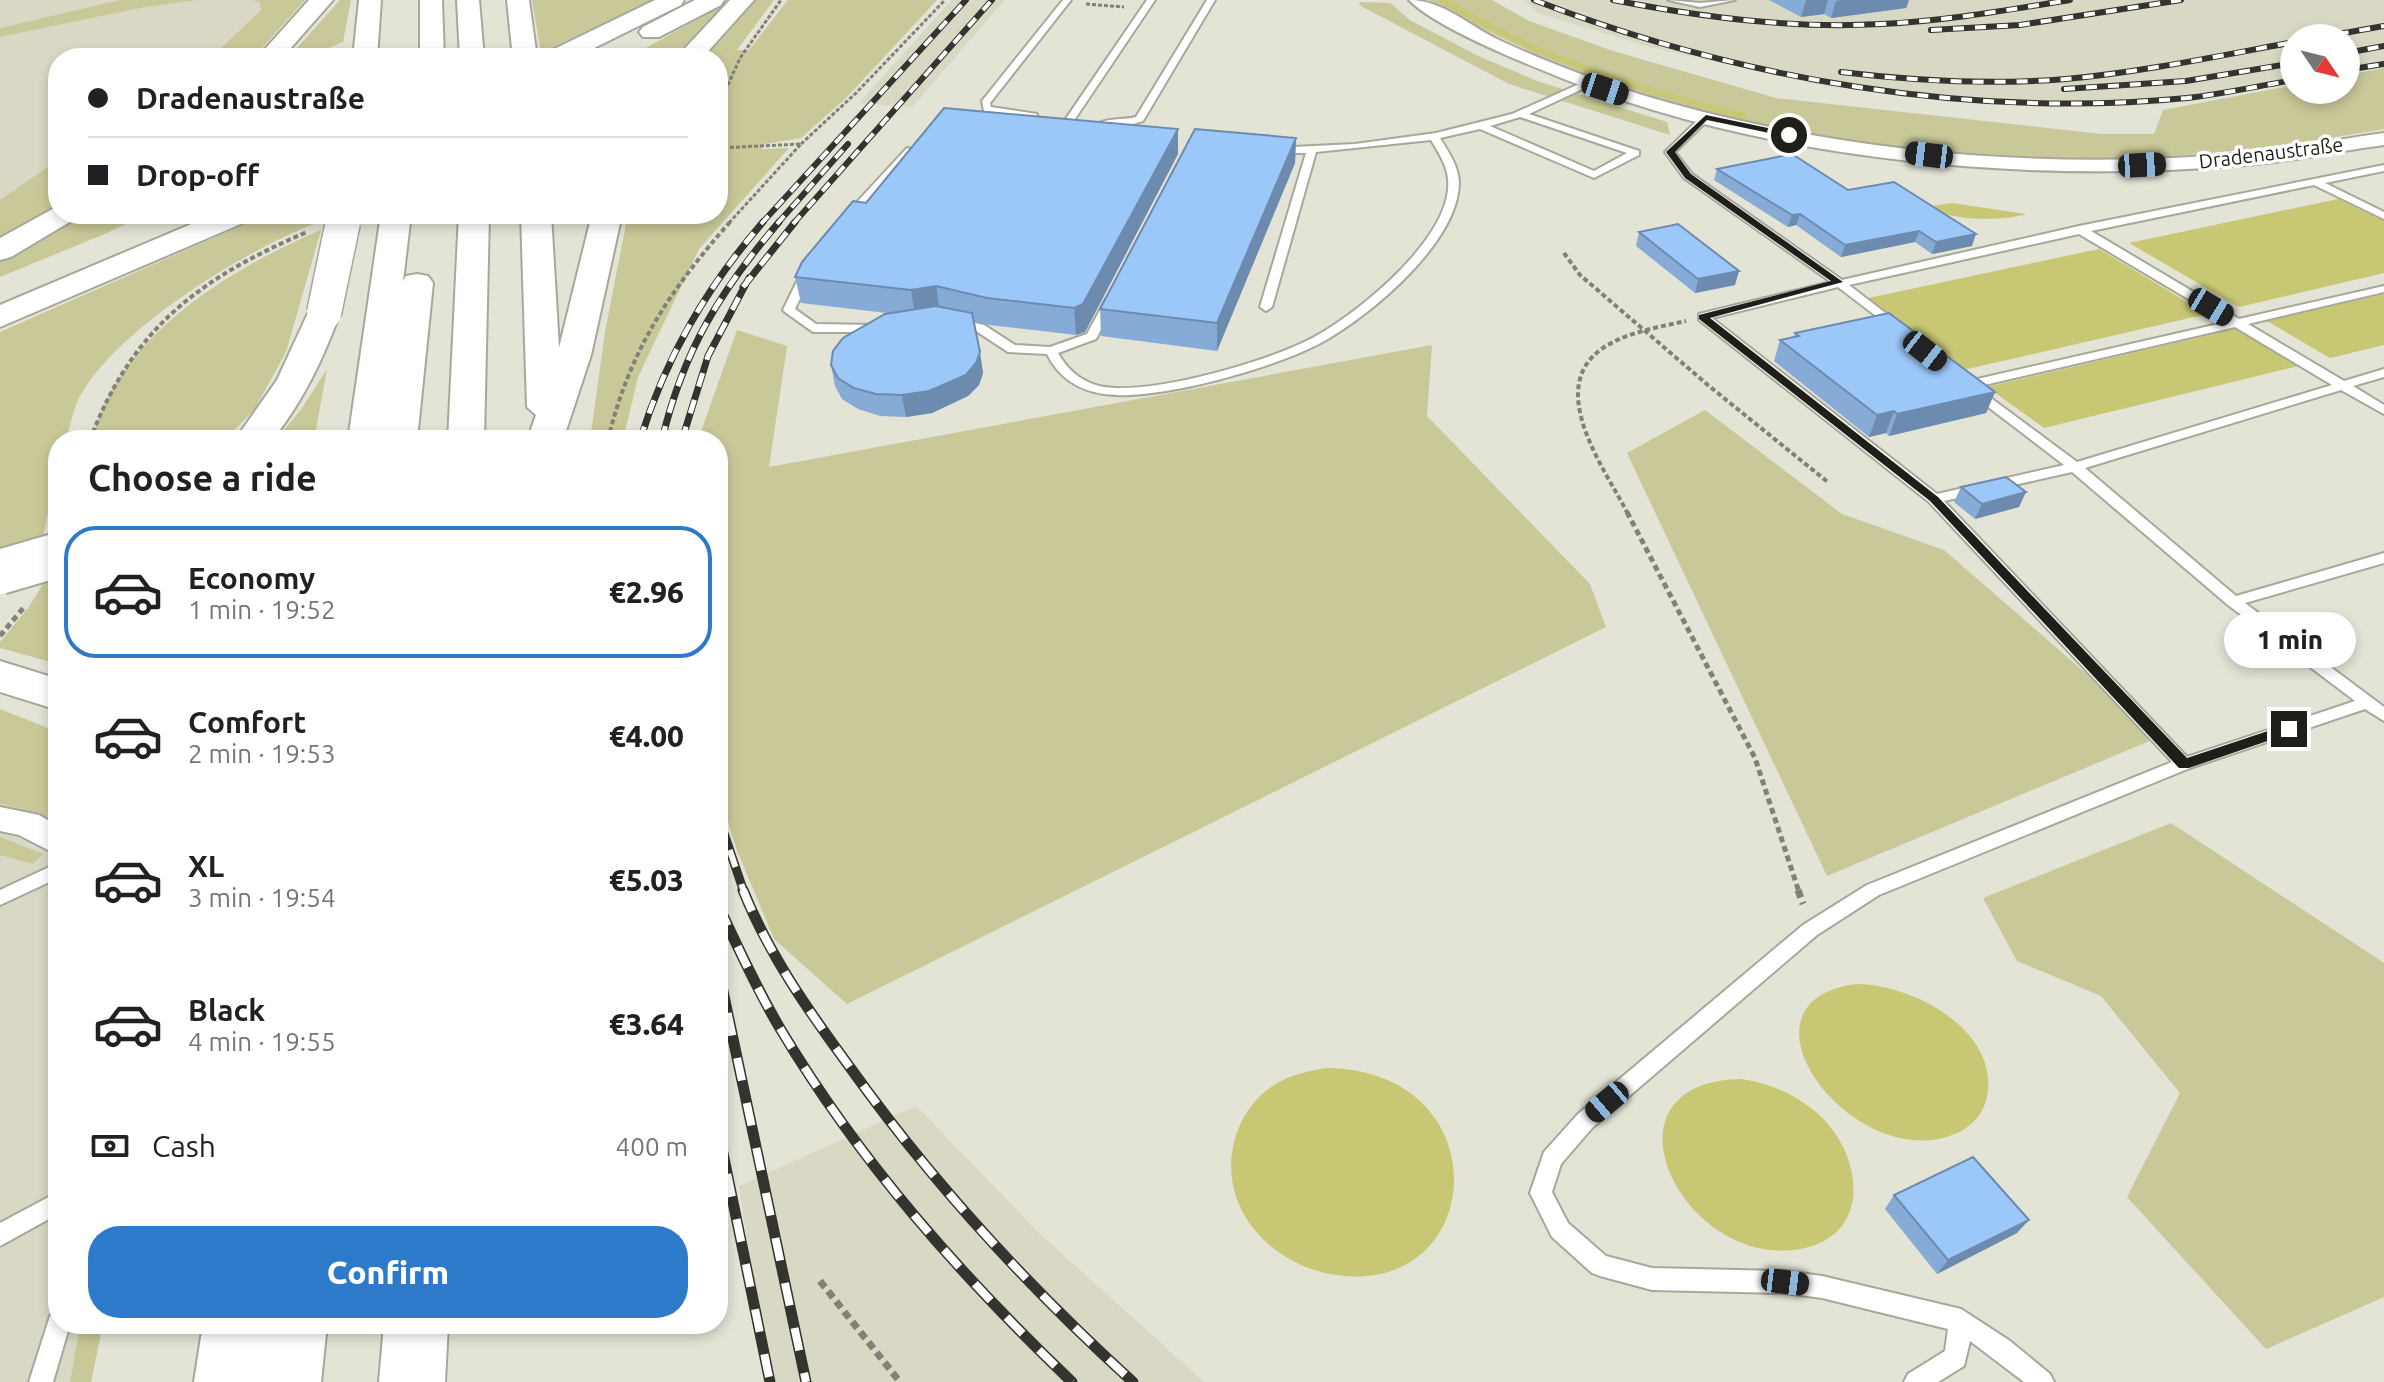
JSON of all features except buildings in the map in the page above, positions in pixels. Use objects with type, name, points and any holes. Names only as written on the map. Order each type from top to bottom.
[{"type":"main road","points":[[278,48],[322,0]]},
{"type":"main road","points":[[366,48],[370,0]]},
{"type":"main road","points":[[431,0],[432,48]]},
{"type":"main road","points":[[468,0],[471,48]]},
{"type":"main road","points":[[518,0],[524,48]]},
{"type":"main road","points":[[575,48],[673,0]]},
{"type":"main road","points":[[618,48],[713,0]]},
{"type":"main road","points":[[697,48],[743,0]]},
{"type":"main road","points":[[0,251],[48,223]]},
{"type":"main road","points":[[0,293],[165,224]]},
{"type":"main road","points":[[0,317],[217,224]]},
{"type":"main road","points":[[262,430],[274,416],[305,363],[324,313],[343,224]]},
{"type":"main road","points":[[367,430],[395,224]]},
{"type":"main road","points":[[400,430],[422,224]]},
{"type":"main road","points":[[466,430],[474,224]]},
{"type":"main road","points":[[536,224],[546,430]]},
{"type":"main road","points":[[549,430],[574,355],[605,224]]},
{"type":"main road","points":[[0,572],[48,558]]},
{"type":"main road","points":[[0,676],[48,692]]},
{"type":"main road","points":[[227,1382],[234,1334]]},
{"type":"main road","points":[[288,1382],[294,1334]]},
{"type":"main road","points":[[412,1382],[415,1334]]},
{"type":"street","name":"Dradenaustraße","points":[[1417,0],[1491,42],[1588,83],[1706,117],[1866,148],[2056,166],[2226,161],[2384,139]]},
{"type":"street","points":[[0,819],[27,824],[48,836]]},
{"type":"lane","points":[[1041,117],[998,113],[987,109],[985,103],[1067,0]]},
{"type":"lane","points":[[1070,120],[1151,0]]},
{"type":"lane","points":[[1096,122],[1123,124],[1140,119],[1211,0]]},
{"type":"lane","points":[[1672,0],[1700,5],[1731,0]]},
{"type":"lane","points":[[1266,150],[1403,143],[1518,113],[1558,100],[1588,83]]},
{"type":"lane","points":[[1479,125],[1594,175],[1635,153],[1518,113]]},
{"type":"lane","points":[[1706,117],[1674,146],[1672,156],[1688,176],[1838,282],[1909,338]]},
{"type":"lane","points":[[1055,118],[1083,121]]},
{"type":"lane","points":[[1051,351],[1060,370],[1075,382],[1108,392],[1151,389],[1222,374],[1316,341],[1347,322],[1430,242],[1448,212],[1454,182],[1447,157],[1434,136]]},
{"type":"lane","points":[[838,228],[917,144]]},
{"type":"lane","points":[[1266,307],[1312,150]]},
{"type":"lane","points":[[1703,317],[1838,282],[2079,229],[2384,168]]},
{"type":"lane","points":[[2315,182],[2384,216]]},
{"type":"lane","points":[[2079,229],[2384,410]]},
{"type":"lane","points":[[816,257],[789,310],[813,328],[883,328]]},
{"type":"lane","points":[[2384,289],[2238,323],[1962,380],[2075,467],[2233,602],[2384,715]]},
{"type":"lane","points":[[939,320],[980,328],[1012,349],[1051,351],[1092,336],[1112,296]]},
{"type":"lane","points":[[1703,317],[1934,499],[2184,764]]},
{"type":"lane","points":[[1934,499],[2075,467],[2384,373]]},
{"type":"lane","points":[[2233,602],[2384,558]]},
{"type":"lane","points":[[2042,1382],[1961,1321],[1822,1287],[1785,1282],[1652,1279],[1600,1265],[1560,1230],[1541,1193],[1552,1159],[1585,1121],[1810,930],[1873,890],[2184,764],[2367,703]]},
{"type":"lane","points":[[0,898],[48,875]]},
{"type":"lane","points":[[0,1235],[48,1208]]},
{"type":"lane","points":[[1916,1382],[1956,1358],[1961,1321]]},
{"type":"lane","points":[[41,1382],[55,1334]]},
{"type":"path","points":[[728,85],[740,58],[781,0]]},
{"type":"path","points":[[728,224],[801,144],[856,93],[945,0]]},
{"type":"path","points":[[728,148],[801,144]]},
{"type":"path","points":[[609,430],[612,409],[630,365],[655,318],[704,250],[728,224]]},
{"type":"path","points":[[94,430],[135,351],[167,318],[240,267],[311,231]]},
{"type":"path","points":[[1564,253],[1580,275],[1829,483]]},
{"type":"path","points":[[1703,317],[1645,330],[1603,347],[1590,358],[1579,374],[1574,398],[1581,424],[1755,758],[1810,930]]},
{"type":"path","points":[[820,1281],[900,1382]]},
{"type":"shaded area","points":[[0,0],[120,0],[0,28]]},
{"type":"shaded area","points":[[199,0],[252,0],[259,2],[261,9],[220,48],[48,48],[48,167],[0,200],[0,37],[145,7]]},
{"type":"shaded area","points":[[952,0],[1005,0],[912,107],[859,103]]},
{"type":"shaded area","points":[[1524,0],[2384,0],[2384,63],[2360,67],[2360,24],[2280,24],[2280,82],[2152,105],[2050,106],[1825,86],[1650,47],[1538,13]]},
{"type":"shaded area","points":[[2338,199],[2384,221],[2384,273],[2239,307],[2129,243]]},
{"type":"shaded area","points":[[1952,203],[2026,214],[1992,219],[1962,217],[1949,215],[1932,206]]},
{"type":"shaded area","points":[[2099,249],[2207,314],[1963,370],[1864,299]]},
{"type":"shaded area","points":[[2384,294],[2384,345],[2330,358],[2267,321]]},
{"type":"shaded area","points":[[2235,329],[2298,366],[2044,428],[1987,387]]},
{"type":"shaded area","points":[[0,804],[33,812],[48,822],[48,1334],[78,1334],[70,1382],[0,1382]]},
{"type":"shaded area","points":[[1856,984],[1902,992],[1925,1002],[1947,1015],[1966,1032],[1980,1051],[1987,1073],[1987,1097],[1979,1116],[1964,1129],[1952,1135],[1914,1140],[1876,1130],[1843,1109],[1817,1080],[1802,1050],[1801,1021],[1818,997]]},
{"type":"shaded area","points":[[1326,1068],[1384,1079],[1424,1105],[1447,1142],[1454,1183],[1445,1222],[1421,1254],[1382,1274],[1330,1274],[1288,1258],[1254,1229],[1242,1211],[1235,1192],[1231,1173],[1232,1152],[1245,1115],[1274,1085],[1299,1074]]},
{"type":"shaded area","points":[[1741,1079],[1762,1083],[1800,1100],[1833,1130],[1844,1149],[1854,1191],[1850,1211],[1840,1228],[1824,1241],[1800,1249],[1757,1248],[1720,1232],[1690,1205],[1670,1173],[1663,1140],[1670,1110],[1696,1088]]},
{"type":"shaded area","points":[[916,1106],[1040,1234],[1204,1382],[768,1382],[739,1186]]},
{"type":"green space","points":[[120,0],[199,0],[145,7],[0,37],[0,28]]},
{"type":"green space","points":[[252,0],[305,0],[262,48],[221,48],[261,10],[259,2]]},
{"type":"green space","points":[[340,0],[351,0],[343,42],[328,48],[297,48]]},
{"type":"green space","points":[[532,0],[652,0],[551,48],[540,48]]},
{"type":"green space","points":[[755,0],[774,0],[737,50],[749,50],[788,0],[937,0],[847,97],[801,138],[765,144],[761,149],[789,148],[728,216],[728,48],[709,48]]},
{"type":"green space","points":[[1429,0],[1492,0],[1529,21],[1613,51],[1776,98],[2101,134],[2154,134],[2163,110],[2280,88],[2280,104],[2360,104],[2360,72],[2384,68],[2384,129],[2279,145],[2173,156],[2079,159],[1983,156],[1886,147],[1789,131],[1694,109],[1601,79],[1513,43]]},
{"type":"green space","points":[[728,2],[732,2],[687,48],[646,48]]},
{"type":"green space","points":[[1360,2],[1390,3],[1410,20],[1478,56],[1537,81],[1667,122],[1670,135],[1509,84],[1359,5]]},
{"type":"green space","points":[[48,167],[48,213],[0,244],[0,200]]},
{"type":"green space","points":[[60,224],[125,224],[0,277],[0,259]]},
{"type":"green space","points":[[245,224],[314,224],[255,252],[186,294],[154,317],[100,368],[81,394],[68,430],[48,430],[48,513],[41,546],[0,558],[0,332]]},
{"type":"green space","points":[[626,224],[721,224],[699,249],[638,377],[625,430],[591,430],[605,332]]},
{"type":"green space","points":[[321,230],[286,352],[254,410],[235,430],[96,430],[105,403],[126,369],[151,339],[215,286]]},
{"type":"green space","points":[[737,330],[787,346],[769,467],[1432,345],[1427,416],[1590,584],[1606,627],[847,1004],[774,939],[728,822],[728,430],[702,430]]},
{"type":"green space","points":[[327,369],[316,430],[284,430]]},
{"type":"green space","points":[[1705,410],[1842,514],[1944,550],[2159,737],[1827,876],[1627,453]]},
{"type":"green space","points":[[48,576],[48,661],[0,648],[0,642],[28,608]]},
{"type":"green space","points":[[0,709],[48,728],[48,822],[33,812],[0,804]]},
{"type":"green space","points":[[2171,823],[2384,963],[2384,1297],[2266,1349],[2127,1197],[2180,1093],[2101,996],[2017,961],[1983,898]]},
{"type":"green space","points":[[0,837],[43,854],[33,864],[0,855]]},
{"type":"green space","points":[[78,1334],[101,1334],[91,1382],[70,1382]]},
{"type":"waterway","points":[[1443,0],[1515,39],[1589,70],[1744,116]]},
{"type":"railway","points":[[761,224],[966,0]]},
{"type":"railway","points":[[793,224],[992,0]]},
{"type":"railway","points":[[1534,0],[1691,52],[1855,86],[1938,97],[2021,103],[2104,103],[2187,98],[2280,83]]},
{"type":"railway","points":[[1613,0],[1679,12],[1814,25],[1929,20],[2070,0]]},
{"type":"railway","points":[[1931,30],[2020,25],[2181,0]]},
{"type":"railway","points":[[2360,30],[2384,26]]},
{"type":"railway","points":[[1841,72],[1953,81],[2066,79],[2152,68],[2280,45]]},
{"type":"railway","points":[[2360,50],[2384,46]]},
{"type":"railway","points":[[2360,68],[2384,64]]},
{"type":"railway","points":[[2064,89],[2186,81],[2280,65]]},
{"type":"railway","points":[[777,224],[848,144]]},
{"type":"railway","points":[[643,430],[662,380],[690,325],[723,272],[763,222]]},
{"type":"railway","points":[[665,430],[681,378],[706,324],[739,273],[779,222]]},
{"type":"railway","points":[[747,282],[795,222]]},
{"type":"railway","points":[[747,282],[749,278]]},
{"type":"railway","points":[[685,430],[708,356],[747,282]]},
{"type":"railway","points":[[743,287],[747,282]]},
{"type":"railway","points":[[728,845],[744,892]]},
{"type":"railway","points":[[743,890],[765,937],[804,1003],[913,1151],[1018,1270],[1133,1382]]},
{"type":"railway","points":[[728,926],[772,1015],[844,1126],[952,1259],[1072,1382]]},
{"type":"railway","points":[[728,1015],[806,1382]]},
{"type":"railway","points":[[728,1178],[770,1382]]},
{"type":"route","points":[[1789,135],[1706,117],[1670,152],[1688,176],[1838,282],[1703,317],[1934,499],[2184,764],[2289,729]]}]
